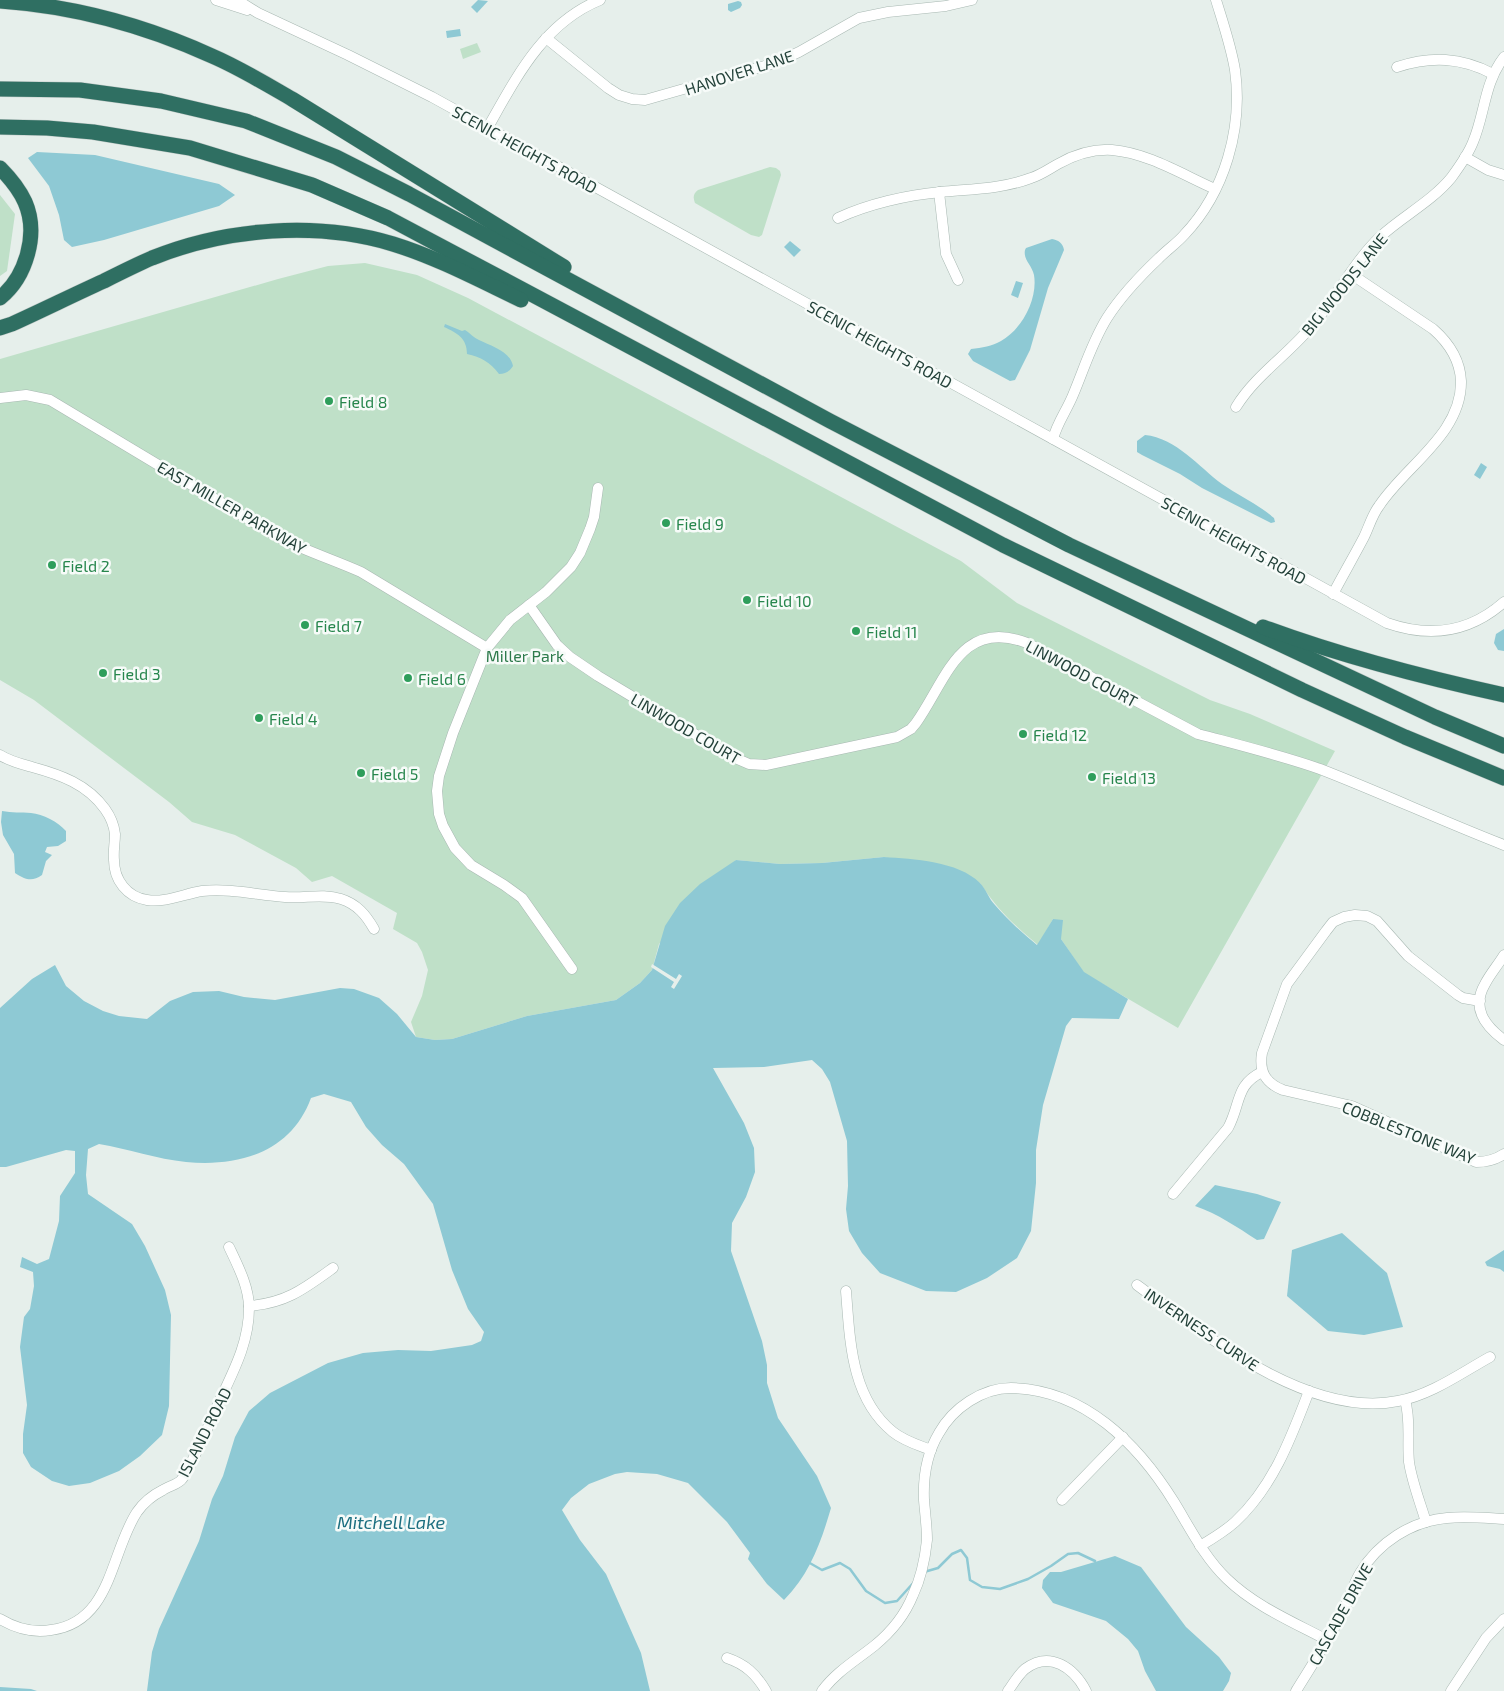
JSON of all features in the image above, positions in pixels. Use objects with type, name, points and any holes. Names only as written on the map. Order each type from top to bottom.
[{"type":"highway","points":[[0,1],[67,8],[131,26],[176,41],[251,75],[714,358]]},
{"type":"highway","points":[[0,89],[80,90],[161,101],[246,121],[336,157],[409,194],[830,421],[1069,545],[1435,717],[1504,746]]},
{"type":"highway","points":[[0,127],[47,128],[93,132],[190,148],[312,185],[388,218],[1002,545],[1302,690],[1405,737],[1504,778]]},
{"type":"highway","points":[[0,168],[13,180],[25,203],[31,228],[28,252],[20,274],[0,298]]},
{"type":"highway","points":[[0,328],[20,321],[152,258],[208,240],[240,234],[306,230],[358,236],[392,244],[432,258],[533,306],[650,366],[703,386]]},
{"type":"highway","points":[[1069,545],[1190,594],[1264,628],[1425,678],[1504,695]]},
{"type":"highway","points":[[1405,737],[1504,787]]},
{"type":"street","name":"SCENIC HEIGHTS ROAD","points":[[216,0],[258,13]]},
{"type":"street","name":"SCENIC HEIGHTS ROAD","points":[[237,0],[258,13],[391,76],[1387,623],[1426,632],[1451,629],[1484,616],[1504,602]]},
{"type":"street","points":[[487,129],[526,62],[546,38],[556,27],[573,14],[600,0]]},
{"type":"street","name":"HANOVER LANE","points":[[546,38],[608,88],[632,99],[645,100],[775,63],[799,52],[859,18],[922,4],[972,0]]},
{"type":"street","points":[[1053,439],[1056,428],[1073,395],[1107,318],[1140,276],[1184,235],[1206,206],[1225,167],[1232,143],[1237,94],[1230,46],[1216,0]]},
{"type":"street","name":"BIG WOODS LANE","points":[[1236,406],[1252,386],[1309,330],[1367,251],[1379,238],[1433,195],[1449,179],[1473,142],[1487,90],[1493,74],[1504,57]]},
{"type":"street","points":[[1397,66],[1414,61],[1450,59],[1468,63],[1493,74]]},
{"type":"street","points":[[838,218],[893,200],[916,195],[1012,184],[1032,178],[1075,156],[1092,151],[1128,152],[1146,158],[1215,189]]},
{"type":"street","points":[[1465,157],[1488,170],[1504,175]]},
{"type":"street","points":[[938,192],[946,254],[958,280]]},
{"type":"street","points":[[1333,594],[1378,507],[1422,456],[1453,416],[1459,403],[1461,389],[1461,375],[1458,362],[1444,338],[1351,274]]},
{"type":"street","name":"EAST MILLER PARKWAY","points":[[0,398],[26,395],[50,400],[280,538],[361,572],[487,648]]},
{"type":"street","points":[[572,969],[522,898],[504,885],[480,872],[462,856],[448,837],[439,814],[437,791],[439,776],[454,732],[487,648],[510,620],[561,579],[580,553],[594,517],[598,488]]},
{"type":"street","name":"LINWOOD COURT","points":[[529,605],[557,645],[570,657],[666,717],[733,757],[749,764],[766,765],[897,737],[911,729],[916,723],[952,664],[965,649],[991,637],[1010,637],[1027,642],[1198,734],[1319,769],[1504,845]]},
{"type":"street","points":[[0,755],[69,778],[94,796],[105,809],[112,824],[115,871],[127,891],[137,898],[149,901],[161,900],[202,891],[219,890],[285,897],[328,896],[342,899],[356,906],[366,916],[374,929]]},
{"type":"street","points":[[1173,1194],[1228,1128],[1234,1117],[1239,1095],[1246,1082],[1262,1072],[1262,1053],[1287,984],[1334,922],[1344,917],[1355,915],[1367,916],[1377,921],[1408,956],[1458,995],[1463,998],[1480,1001]]},
{"type":"street","points":[[1504,955],[1485,984],[1480,1001],[1481,1012],[1485,1022],[1490,1029],[1504,1040]]},
{"type":"street","name":"COBBLESTONE WAY","points":[[1262,1072],[1274,1086],[1283,1090],[1352,1106],[1476,1162],[1486,1162],[1504,1154]]},
{"type":"street","name":"ISLAND ROAD","points":[[0,1620],[17,1628],[48,1631],[62,1628],[88,1613],[104,1592],[137,1512],[153,1496],[182,1480],[206,1432],[245,1343],[249,1306],[241,1273],[229,1247]]},
{"type":"street","points":[[249,1306],[265,1305],[283,1300],[333,1268]]},
{"type":"street","name":"INVERNESS CURVE","points":[[1137,1285],[1200,1332],[1235,1354],[1271,1374],[1309,1391],[1340,1401],[1358,1404],[1379,1404],[1405,1400],[1438,1386],[1490,1357]]},
{"type":"street","points":[[846,1291],[850,1344],[854,1366],[861,1387],[871,1406],[893,1432],[904,1439],[931,1450]]},
{"type":"street","points":[[822,1691],[829,1681],[876,1645],[891,1630],[913,1596],[920,1576],[927,1540],[924,1481],[931,1450],[939,1433],[948,1419],[974,1398],[1005,1388],[1022,1388],[1046,1393],[1070,1400],[1091,1412],[1123,1438],[1155,1474],[1200,1546],[1226,1578],[1244,1593],[1327,1640]]},
{"type":"street","points":[[1200,1546],[1234,1523],[1249,1508],[1282,1458],[1309,1391]]},
{"type":"street","points":[[1405,1400],[1409,1421],[1409,1462],[1426,1522]]},
{"type":"street","points":[[1062,1500],[1123,1438]]},
{"type":"street","name":"CASCADE DRIVE","points":[[1296,1691],[1344,1610],[1359,1574],[1384,1544],[1415,1525],[1426,1522],[1447,1518],[1504,1519]]},
{"type":"street","points":[[1451,1691],[1486,1638],[1504,1619]]},
{"type":"street","points":[[727,1658],[739,1662],[750,1670],[759,1679],[766,1691]]},
{"type":"street","points":[[1008,1691],[1025,1669],[1034,1664],[1045,1662],[1056,1662],[1066,1666],[1075,1673],[1086,1691]]},
{"type":"green space","points":[[477,43],[481,52],[463,59],[460,49]]},
{"type":"green space","points":[[770,167],[776,168],[780,171],[781,175],[762,235],[759,237],[751,235],[695,203],[694,196],[698,190]]},
{"type":"green space","points":[[0,195],[15,214],[7,271],[0,276]]},
{"type":"green space","name":"Miller Park","points":[[365,263],[417,275],[468,298],[961,561],[1017,603],[1210,700],[1250,714],[1335,751],[1178,1028],[1084,973],[1061,939],[1053,919],[1038,945],[1006,916],[980,883],[884,857],[822,863],[780,864],[736,860],[659,944],[652,970],[640,983],[616,1000],[527,1016],[452,1039],[435,1040],[416,1037],[411,1022],[422,996],[428,970],[417,943],[393,929],[397,913],[332,876],[312,882],[296,868],[235,835],[192,822],[169,802],[34,700],[0,680],[0,359],[278,279],[328,266]]},
{"type":"water","points":[[478,0],[488,1],[477,13],[471,7]]},
{"type":"water","points":[[738,1],[742,5],[740,8],[731,12],[728,10],[728,4]]},
{"type":"water","points":[[460,29],[461,36],[447,38],[446,31]]},
{"type":"water","points":[[37,152],[95,155],[219,184],[235,195],[219,206],[104,240],[72,247],[64,240],[59,215],[49,186],[28,158]]},
{"type":"water","points":[[1052,239],[1060,242],[1064,250],[1048,288],[1030,350],[1015,380],[1010,381],[973,361],[968,354],[971,349],[1001,341],[1009,336],[1022,321],[1031,303],[1035,284],[1034,275],[1025,257],[1025,250]]},
{"type":"water","points":[[790,241],[801,250],[794,257],[784,247]]},
{"type":"water","points":[[1016,281],[1023,283],[1018,298],[1011,295]]},
{"type":"water","points":[[445,324],[462,331],[465,330],[477,339],[504,353],[508,356],[513,366],[507,372],[499,374],[485,361],[467,354],[467,348],[463,340],[457,334],[444,327]]},
{"type":"water","points":[[1145,435],[1156,437],[1177,447],[1222,484],[1268,513],[1274,518],[1275,522],[1271,523],[1202,488],[1180,474],[1137,452],[1137,441]]},
{"type":"water","points":[[1481,463],[1487,467],[1480,479],[1474,475]]},
{"type":"water","points":[[1504,629],[1504,651],[1498,650],[1494,643],[1496,634]]},
{"type":"water","points":[[2,811],[40,815],[55,822],[66,831],[66,841],[58,846],[47,847],[45,852],[52,855],[46,861],[42,875],[35,879],[22,877],[15,873],[14,854],[3,835]]},
{"type":"water","name":"Mitchell Lake","points":[[884,857],[935,862],[960,870],[971,876],[982,885],[993,903],[1005,916],[1037,945],[1053,919],[1063,920],[1061,939],[1084,972],[1128,999],[1119,1019],[1072,1018],[1066,1026],[1043,1105],[1036,1150],[1036,1183],[1031,1231],[1017,1258],[987,1278],[956,1292],[926,1291],[880,1273],[862,1253],[849,1231],[846,1209],[848,1186],[847,1141],[830,1082],[822,1069],[812,1060],[764,1067],[713,1068],[744,1123],[754,1148],[755,1172],[746,1197],[732,1223],[731,1251],[762,1341],[767,1365],[767,1383],[778,1418],[817,1476],[831,1508],[814,1557],[793,1590],[784,1600],[767,1584],[748,1559],[750,1553],[727,1522],[688,1483],[657,1474],[627,1472],[615,1474],[589,1484],[571,1498],[562,1510],[580,1540],[606,1574],[641,1653],[650,1691],[147,1691],[152,1652],[159,1629],[199,1541],[235,1437],[249,1411],[270,1393],[328,1363],[363,1353],[398,1350],[431,1351],[472,1345],[481,1341],[484,1332],[468,1309],[452,1270],[433,1204],[404,1164],[382,1145],[366,1127],[351,1102],[324,1094],[311,1098],[302,1116],[291,1131],[277,1143],[261,1152],[226,1162],[175,1161],[99,1144],[88,1149],[86,1175],[88,1194],[132,1224],[145,1246],[165,1290],[171,1315],[169,1406],[162,1435],[140,1456],[119,1471],[90,1483],[69,1486],[52,1481],[31,1467],[23,1453],[23,1434],[27,1405],[20,1347],[24,1317],[30,1309],[34,1286],[33,1272],[20,1267],[22,1257],[37,1264],[49,1259],[59,1221],[60,1196],[75,1173],[75,1151],[66,1150],[0,1167],[0,1008],[32,979],[55,965],[66,986],[84,1001],[103,1011],[119,1016],[147,1019],[170,1001],[193,992],[219,991],[244,997],[275,1000],[340,988],[354,989],[379,998],[397,1014],[416,1037],[435,1040],[452,1039],[527,1016],[616,1000],[640,983],[652,970],[665,926],[680,903],[700,884],[736,860],[780,864],[822,863]]},
{"type":"water","points":[[1215,1185],[1257,1194],[1281,1202],[1264,1239],[1257,1240],[1219,1217],[1195,1206]]},
{"type":"water","points":[[1342,1233],[1387,1273],[1403,1327],[1364,1335],[1328,1331],[1287,1296],[1292,1250]]},
{"type":"water","points":[[1504,1250],[1504,1272],[1487,1266],[1485,1262]]},
{"type":"water","points":[[1115,1556],[1141,1567],[1186,1627],[1219,1657],[1231,1673],[1223,1691],[1156,1691],[1145,1671],[1138,1651],[1128,1639],[1106,1621],[1053,1603],[1042,1588],[1043,1580],[1050,1572],[1061,1572]]},
{"type":"water","points":[[0,1687],[31,1689],[37,1691],[0,1691]]},
{"type":"pier","points":[[652,964],[676,979],[679,974],[682,976],[674,989],[671,987],[674,982],[651,967]]},
{"type":"waterway","points":[[924,1572],[938,1568],[952,1554],[961,1550],[967,1558],[970,1580],[982,1587],[1000,1589],[1028,1579],[1068,1554],[1078,1553],[1095,1561]]},
{"type":"waterway","points":[[808,1562],[822,1570],[840,1563],[850,1569],[866,1591],[885,1603],[897,1601],[915,1581]]},
{"type":"place","name":"Field 8","points":[[329,401]]},
{"type":"place","name":"Field 9","points":[[666,523]]},
{"type":"place","name":"Field 2","points":[[52,565]]},
{"type":"place","name":"Field 10","points":[[747,600]]},
{"type":"place","name":"Field 7","points":[[305,625]]},
{"type":"place","name":"Field 11","points":[[856,631]]},
{"type":"place","name":"Field 3","points":[[103,673]]},
{"type":"place","name":"Field 6","points":[[408,678]]},
{"type":"place","name":"Field 4","points":[[259,718]]},
{"type":"place","name":"Field 12","points":[[1023,734]]},
{"type":"place","name":"Field 5","points":[[361,773]]},
{"type":"place","name":"Field 13","points":[[1092,777]]}]
